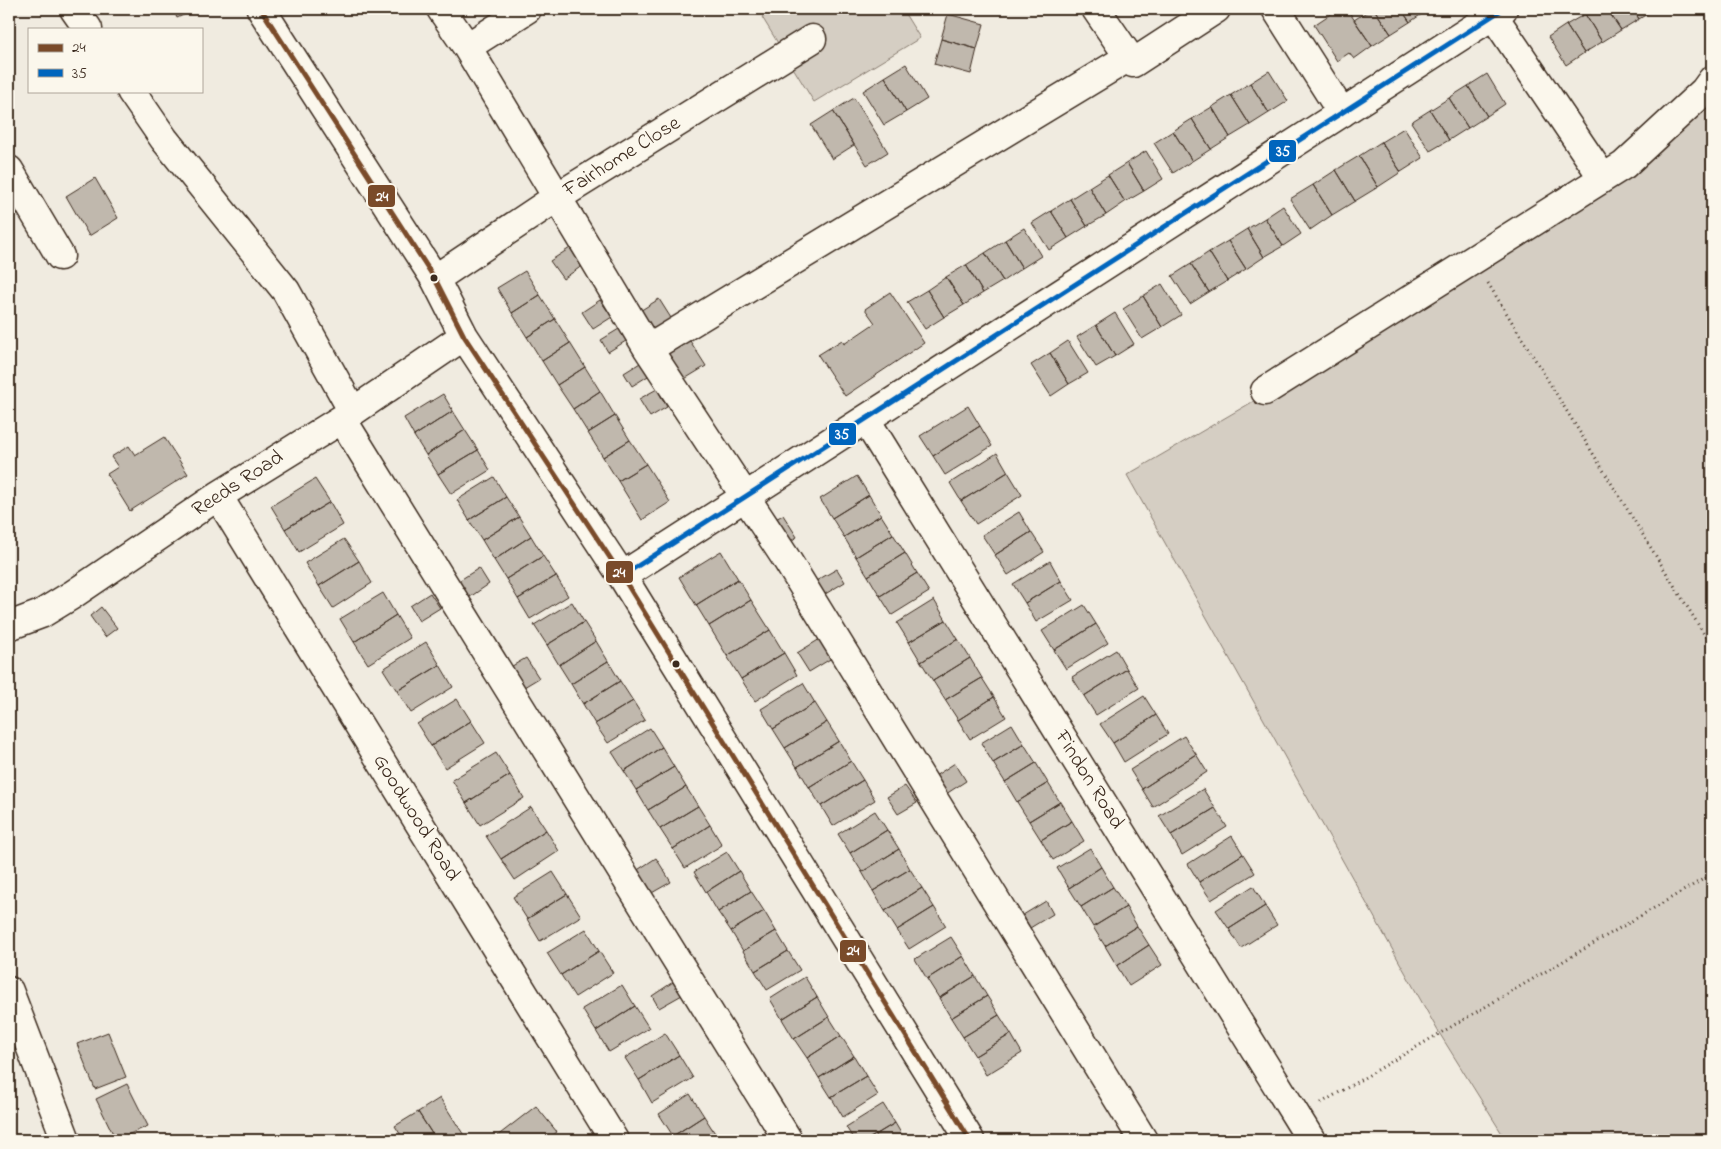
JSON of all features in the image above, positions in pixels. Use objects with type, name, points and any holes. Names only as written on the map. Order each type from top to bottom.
[{"type":"street","points":[[74,9],[87,28]]},
{"type":"street","points":[[261,9],[435,279],[464,336],[622,576],[970,1140]]},
{"type":"street","points":[[441,9],[467,47],[648,349],[745,495],[1143,1140]]},
{"type":"street","points":[[467,47],[527,9]]},
{"type":"street","points":[[1096,9],[1133,63],[1216,9]]},
{"type":"street","points":[[1276,9],[1342,113]]},
{"type":"street","points":[[622,576],[745,495],[866,420],[1498,12],[1602,178]]},
{"type":"street","name":"Fairhome Close","points":[[435,279],[556,198],[812,39]]},
{"type":"street","points":[[648,349],[1129,57]]},
{"type":"street","points":[[1264,391],[1624,165],[1704,91],[1712,80]]},
{"type":"street","points":[[132,92],[164,139],[286,291],[347,414],[788,1140]]},
{"type":"street","points":[[9,170],[60,256]]},
{"type":"street","name":"Reeds Road","points":[[9,626],[41,614],[72,595],[218,496],[347,414],[464,336]]},
{"type":"street","name":"Findon Road","points":[[866,420],[1311,1140]]},
{"type":"street","name":"Goodwood Road","points":[[218,496],[609,1138]]},
{"type":"street","points":[[9,991],[66,1140]]},
{"type":"path","points":[[1474,260],[1712,647]]},
{"type":"path","points":[[1297,1117],[1712,874]]},
{"type":"shaded area","points":[[777,9],[902,9],[920,38],[814,102],[762,17]]},
{"type":"shaded area","points":[[1712,98],[1712,1140],[1506,1140],[1438,1031],[1127,475],[1463,279]]},
{"type":"building","points":[[173,9],[196,9],[177,18]]},
{"type":"building","points":[[1338,9],[1347,9],[1372,46],[1354,59],[1349,53],[1337,61],[1314,25]]},
{"type":"building","points":[[1374,9],[1391,34],[1372,46],[1354,20]]},
{"type":"building","points":[[1374,9],[1401,9],[1410,22],[1391,34]]},
{"type":"building","points":[[1401,9],[1429,9],[1410,22]]},
{"type":"building","points":[[1593,9],[1607,9],[1621,30],[1602,42],[1585,14]]},
{"type":"building","points":[[1607,9],[1633,9],[1639,19],[1621,30]]},
{"type":"building","points":[[1633,9],[1655,9],[1639,19]]},
{"type":"building","points":[[948,14],[984,24],[977,49],[941,39]]},
{"type":"building","points":[[1585,14],[1602,42],[1584,53],[1566,25]]},
{"type":"building","points":[[1566,25],[1584,53],[1566,65],[1548,37]]},
{"type":"building","points":[[941,39],[977,49],[971,74],[934,64]]},
{"type":"building","points":[[906,64],[927,99],[906,112],[885,77]]},
{"type":"building","points":[[1269,71],[1288,101],[1269,113],[1250,83]]},
{"type":"building","points":[[1487,74],[1505,104],[1487,116],[1468,86]]},
{"type":"building","points":[[885,77],[906,112],[884,125],[863,91]]},
{"type":"building","points":[[1250,83],[1269,113],[1250,125],[1231,95]]},
{"type":"building","points":[[1468,86],[1487,116],[1468,128],[1449,98]]},
{"type":"building","points":[[1231,95],[1250,125],[1230,137],[1212,107]]},
{"type":"building","points":[[854,98],[888,152],[867,165],[833,111]]},
{"type":"building","points":[[1449,98],[1468,128],[1449,140],[1430,110]]},
{"type":"building","points":[[1212,107],[1230,137],[1211,149],[1192,119]]},
{"type":"building","points":[[1430,110],[1449,140],[1430,151],[1411,122]]},
{"type":"building","points":[[833,111],[854,145],[832,159],[811,125]]},
{"type":"building","points":[[1192,119],[1211,149],[1192,161],[1173,131]]},
{"type":"building","points":[[1404,128],[1423,158],[1401,172],[1381,142]]},
{"type":"building","points":[[1173,131],[1192,161],[1173,173],[1154,143]]},
{"type":"building","points":[[1381,142],[1401,172],[1378,187],[1359,156]]},
{"type":"building","points":[[1146,151],[1163,179],[1144,191],[1127,163]]},
{"type":"building","points":[[1359,156],[1378,187],[1355,201],[1336,170]]},
{"type":"building","points":[[1127,163],[1144,191],[1125,202],[1108,175]]},
{"type":"building","points":[[1336,170],[1355,201],[1332,215],[1313,185]]},
{"type":"building","points":[[1108,175],[1125,202],[1106,215],[1089,187]]},
{"type":"building","points":[[95,178],[118,218],[89,236],[66,196]]},
{"type":"building","points":[[1313,185],[1332,215],[1310,230],[1290,199]]},
{"type":"building","points":[[1089,187],[1106,215],[1087,226],[1070,199]]},
{"type":"building","points":[[1070,199],[1087,226],[1068,238],[1051,211]]},
{"type":"building","points":[[1283,206],[1301,234],[1283,246],[1265,218]]},
{"type":"building","points":[[1051,211],[1068,238],[1049,250],[1032,223]]},
{"type":"building","points":[[1265,218],[1283,246],[1264,257],[1247,229]]},
{"type":"building","points":[[1024,228],[1041,256],[1022,268],[1005,240]]},
{"type":"building","points":[[1247,229],[1264,257],[1246,269],[1228,241]]},
{"type":"building","points":[[1005,240],[1022,268],[1003,281],[985,253]]},
{"type":"building","points":[[1228,241],[1246,269],[1227,281],[1209,252]]},
{"type":"building","points":[[570,248],[582,266],[563,279],[550,261]]},
{"type":"building","points":[[1209,252],[1227,281],[1209,292],[1191,264]]},
{"type":"building","points":[[985,253],[1003,281],[983,293],[966,265]]},
{"type":"building","points":[[1191,264],[1209,292],[1190,304],[1172,276]]},
{"type":"building","points":[[966,265],[983,293],[964,305],[946,277]]},
{"type":"building","points":[[525,271],[540,295],[512,313],[497,288]]},
{"type":"building","points":[[946,277],[964,305],[944,317],[927,290]]},
{"type":"building","points":[[1162,284],[1181,315],[1162,327],[1143,296]]},
{"type":"building","points":[[927,290],[944,317],[925,329],[907,302]]},
{"type":"building","points":[[890,292],[924,343],[845,396],[818,355],[842,340],[844,344],[875,323],[865,309]]},
{"type":"building","points":[[540,295],[555,319],[527,337],[512,313]]},
{"type":"building","points":[[1143,296],[1162,327],[1142,339],[1123,309]]},
{"type":"building","points":[[659,299],[676,326],[652,341],[635,314]]},
{"type":"building","points":[[600,300],[612,317],[593,329],[582,312]]},
{"type":"building","points":[[1115,313],[1134,344],[1115,356],[1096,325]]},
{"type":"building","points":[[555,319],[570,343],[542,361],[527,337]]},
{"type":"building","points":[[627,324],[634,336],[608,352],[601,340]]},
{"type":"building","points":[[1096,325],[1115,356],[1096,367],[1077,337]]},
{"type":"building","points":[[685,333],[706,366],[678,383],[658,351]]},
{"type":"building","points":[[1068,341],[1088,373],[1069,384],[1050,353]]},
{"type":"building","points":[[570,343],[585,367],[557,385],[542,361]]},
{"type":"building","points":[[1050,353],[1069,384],[1051,396],[1031,365]]},
{"type":"building","points":[[645,360],[653,373],[632,386],[624,373]]},
{"type":"building","points":[[585,367],[600,391],[573,409],[557,385]]},
{"type":"building","points":[[657,389],[667,407],[650,417],[639,399]]},
{"type":"building","points":[[600,391],[615,416],[588,433],[573,409]]},
{"type":"building","points":[[443,394],[453,411],[414,436],[404,418]]},
{"type":"building","points":[[968,406],[980,426],[933,456],[920,436]]},
{"type":"building","points":[[453,411],[465,430],[426,455],[414,436]]},
{"type":"building","points":[[615,416],[630,440],[603,457],[588,433]]},
{"type":"building","points":[[980,426],[992,446],[945,475],[933,456]]},
{"type":"building","points":[[465,430],[478,450],[438,474],[426,455]]},
{"type":"building","points":[[164,437],[188,474],[130,511],[107,474],[118,467],[111,457],[129,446],[135,455]]},
{"type":"building","points":[[630,440],[646,464],[618,481],[603,457]]},
{"type":"building","points":[[478,450],[490,470],[451,494],[438,474]]},
{"type":"building","points":[[997,453],[1008,472],[961,501],[950,483]]},
{"type":"building","points":[[646,464],[670,502],[642,520],[618,481]]},
{"type":"building","points":[[1008,472],[1022,495],[976,524],[961,501]]},
{"type":"building","points":[[857,476],[869,495],[832,518],[820,499]]},
{"type":"building","points":[[494,477],[506,497],[469,520],[457,500]]},
{"type":"building","points":[[315,479],[330,502],[285,529],[271,506]]},
{"type":"building","points":[[869,495],[881,515],[844,537],[832,518]]},
{"type":"building","points":[[506,497],[519,517],[482,540],[469,520]]},
{"type":"building","points":[[330,502],[343,525],[299,552],[285,529]]},
{"type":"building","points":[[1019,512],[1031,532],[995,555],[982,535]]},
{"type":"building","points":[[783,515],[797,537],[784,545],[770,522]]},
{"type":"building","points":[[881,515],[893,534],[856,557],[844,537]]},
{"type":"building","points":[[519,517],[531,536],[494,560],[482,540]]},
{"type":"building","points":[[1031,532],[1044,552],[1008,575],[995,555]]},
{"type":"building","points":[[893,534],[905,553],[868,576],[856,557]]},
{"type":"building","points":[[531,536],[543,556],[506,579],[494,560]]},
{"type":"building","points":[[344,539],[359,561],[319,586],[305,563]]},
{"type":"building","points":[[721,551],[738,579],[696,605],[679,577]]},
{"type":"building","points":[[905,553],[917,573],[880,596],[868,576]]},
{"type":"building","points":[[543,556],[556,576],[518,599],[506,579]]},
{"type":"building","points":[[359,561],[372,583],[333,608],[319,586]]},
{"type":"building","points":[[1050,561],[1061,581],[1025,603],[1013,584]]},
{"type":"building","points":[[479,568],[489,584],[467,599],[457,582]]},
{"type":"building","points":[[837,569],[845,582],[822,596],[814,582]]},
{"type":"building","points":[[917,573],[929,592],[892,615],[880,596]]},
{"type":"building","points":[[556,576],[568,596],[530,619],[518,599]]},
{"type":"building","points":[[738,579],[751,600],[709,626],[696,605]]},
{"type":"building","points":[[1061,581],[1073,600],[1036,622],[1025,603]]},
{"type":"building","points":[[383,593],[396,615],[354,642],[340,619]]},
{"type":"building","points":[[430,593],[440,608],[419,621],[410,606]]},
{"type":"building","points":[[751,600],[770,630],[727,656],[709,626]]},
{"type":"building","points":[[934,600],[946,620],[909,642],[897,623]]},
{"type":"building","points":[[572,602],[584,622],[547,645],[534,625]]},
{"type":"building","points":[[1084,605],[1096,624],[1054,650],[1042,631]]},
{"type":"building","points":[[101,607],[117,628],[105,637],[90,616]]},
{"type":"building","points":[[396,615],[410,638],[368,664],[354,642]]},
{"type":"building","points":[[946,620],[958,639],[921,662],[909,642]]},
{"type":"building","points":[[584,622],[596,641],[559,665],[547,645]]},
{"type":"building","points":[[1096,624],[1108,643],[1066,669],[1054,650]]},
{"type":"building","points":[[770,630],[784,653],[741,679],[727,656]]},
{"type":"building","points":[[820,639],[832,658],[809,672],[797,653]]},
{"type":"building","points":[[958,639],[970,658],[933,681],[921,662]]},
{"type":"building","points":[[596,641],[608,661],[571,684],[559,665]]},
{"type":"building","points":[[426,642],[440,665],[397,691],[383,669]]},
{"type":"building","points":[[1116,650],[1127,669],[1084,696],[1072,677]]},
{"type":"building","points":[[784,653],[797,675],[755,701],[741,679]]},
{"type":"building","points":[[526,658],[539,678],[519,690],[507,669]]},
{"type":"building","points":[[970,658],[982,678],[945,700],[933,681]]},
{"type":"building","points":[[608,661],[620,681],[583,704],[571,684]]},
{"type":"building","points":[[440,665],[453,687],[411,713],[397,691]]},
{"type":"building","points":[[1127,669],[1139,688],[1096,715],[1084,696]]},
{"type":"building","points":[[982,678],[994,697],[958,720],[945,700]]},
{"type":"building","points":[[620,681],[633,701],[595,724],[583,704]]},
{"type":"building","points":[[803,683],[815,703],[773,729],[761,709]]},
{"type":"building","points":[[1144,696],[1156,715],[1113,743],[1100,724]]},
{"type":"building","points":[[994,697],[1006,717],[970,739],[958,720]]},
{"type":"building","points":[[457,699],[471,721],[431,746],[417,724]]},
{"type":"building","points":[[633,701],[645,720],[608,743],[595,724]]},
{"type":"building","points":[[815,703],[827,722],[785,748],[773,729]]},
{"type":"building","points":[[1156,715],[1168,734],[1124,762],[1113,743]]},
{"type":"building","points":[[471,721],[485,743],[445,768],[431,746]]},
{"type":"building","points":[[827,722],[839,741],[797,767],[785,748]]},
{"type":"building","points":[[1012,724],[1024,744],[993,763],[981,743]]},
{"type":"building","points":[[650,728],[662,747],[624,771],[612,752]]},
{"type":"building","points":[[1184,736],[1196,754],[1142,789],[1130,770]]},
{"type":"building","points":[[839,741],[851,761],[809,787],[797,767]]},
{"type":"building","points":[[1024,744],[1036,763],[1005,782],[993,763]]},
{"type":"building","points":[[662,747],[674,767],[636,790],[624,771]]},
{"type":"building","points":[[496,753],[510,775],[466,803],[452,780]]},
{"type":"building","points":[[1196,754],[1207,772],[1153,807],[1142,789]]},
{"type":"building","points":[[851,761],[863,780],[821,806],[809,787]]},
{"type":"building","points":[[955,763],[966,781],[946,794],[935,776]]},
{"type":"building","points":[[1036,763],[1048,783],[1017,802],[1005,782]]},
{"type":"building","points":[[674,767],[686,787],[648,810],[636,790]]},
{"type":"building","points":[[510,775],[524,798],[480,825],[466,803]]},
{"type":"building","points":[[863,780],[875,800],[833,826],[821,806]]},
{"type":"building","points":[[1048,783],[1060,802],[1029,821],[1017,802]]},
{"type":"building","points":[[905,786],[917,803],[898,814],[887,797]]},
{"type":"building","points":[[686,787],[698,806],[660,829],[648,810]]},
{"type":"building","points":[[1203,789],[1215,808],[1171,835],[1159,816]]},
{"type":"building","points":[[1060,802],[1072,821],[1041,840],[1029,821]]},
{"type":"building","points":[[698,806],[710,825],[673,849],[660,829]]},
{"type":"building","points":[[531,807],[546,830],[501,859],[486,836]]},
{"type":"building","points":[[1215,808],[1227,827],[1182,855],[1171,835]]},
{"type":"building","points":[[875,811],[887,830],[850,853],[838,834]]},
{"type":"building","points":[[1072,821],[1084,841],[1053,860],[1041,840]]},
{"type":"building","points":[[710,825],[722,845],[685,868],[673,849]]},
{"type":"building","points":[[546,830],[559,851],[515,880],[501,859]]},
{"type":"building","points":[[887,830],[899,849],[862,872],[850,853]]},
{"type":"building","points":[[1232,836],[1243,854],[1199,882],[1188,864]]},
{"type":"building","points":[[1090,848],[1101,867],[1069,888],[1057,868]]},
{"type":"building","points":[[899,849],[910,869],[873,891],[862,872]]},
{"type":"building","points":[[727,852],[739,871],[706,892],[694,872]]},
{"type":"building","points":[[1243,854],[1255,873],[1211,900],[1199,882]]},
{"type":"building","points":[[656,858],[671,882],[650,894],[636,871]]},
{"type":"building","points":[[1101,867],[1113,887],[1081,907],[1069,888]]},
{"type":"building","points":[[910,869],[922,888],[885,911],[873,891]]},
{"type":"building","points":[[739,871],[751,891],[718,912],[706,892]]},
{"type":"building","points":[[553,872],[567,894],[527,919],[513,897]]},
{"type":"building","points":[[1253,886],[1265,906],[1229,929],[1216,910]]},
{"type":"building","points":[[1113,887],[1126,907],[1093,927],[1081,907]]},
{"type":"building","points":[[922,888],[934,907],[897,930],[885,911]]},
{"type":"building","points":[[751,891],[764,911],[731,931],[718,912]]},
{"type":"building","points":[[567,894],[581,916],[540,941],[527,919]]},
{"type":"building","points":[[1046,901],[1053,914],[1030,928],[1023,915]]},
{"type":"building","points":[[1265,906],[1277,925],[1241,948],[1229,929]]},
{"type":"building","points":[[934,907],[946,926],[909,949],[897,930]]},
{"type":"building","points":[[1126,907],[1137,926],[1105,946],[1093,927]]},
{"type":"building","points":[[764,911],[776,931],[743,951],[731,931]]},
{"type":"building","points":[[1137,926],[1149,945],[1117,966],[1105,946]]},
{"type":"building","points":[[586,929],[599,951],[561,975],[547,953]]},
{"type":"building","points":[[776,931],[788,951],[755,971],[743,951]]},
{"type":"building","points":[[951,937],[963,956],[927,979],[915,959]]},
{"type":"building","points":[[1149,945],[1162,965],[1129,986],[1117,966]]},
{"type":"building","points":[[599,951],[613,973],[575,997],[561,975]]},
{"type":"building","points":[[788,951],[800,970],[767,990],[755,971]]},
{"type":"building","points":[[963,956],[975,976],[939,998],[927,979]]},
{"type":"building","points":[[975,976],[987,996],[951,1018],[939,998]]},
{"type":"building","points":[[805,977],[817,997],[782,1019],[770,999]]},
{"type":"building","points":[[673,982],[682,995],[659,1008],[652,996]]},
{"type":"building","points":[[622,985],[635,1006],[596,1031],[582,1009]]},
{"type":"building","points":[[987,996],[999,1015],[963,1037],[951,1018]]},
{"type":"building","points":[[817,997],[829,1017],[794,1039],[782,1019]]},
{"type":"building","points":[[635,1006],[649,1028],[609,1052],[596,1031]]},
{"type":"building","points":[[999,1015],[1011,1034],[975,1056],[963,1037]]},
{"type":"building","points":[[829,1017],[841,1036],[807,1058],[794,1039]]},
{"type":"building","points":[[108,1032],[126,1077],[95,1089],[77,1044]]},
{"type":"building","points":[[665,1033],[679,1055],[639,1080],[625,1058]]},
{"type":"building","points":[[1011,1034],[1022,1053],[986,1075],[975,1056]]},
{"type":"building","points":[[841,1036],[854,1056],[819,1078],[807,1058]]},
{"type":"building","points":[[679,1055],[693,1078],[652,1103],[639,1080]]},
{"type":"building","points":[[854,1056],[866,1076],[831,1097],[819,1078]]},
{"type":"building","points":[[866,1076],[878,1095],[843,1117],[831,1097]]},
{"type":"building","points":[[127,1084],[148,1126],[116,1140],[96,1099]]},
{"type":"building","points":[[690,1094],[704,1116],[673,1136],[659,1114]]},
{"type":"building","points":[[440,1098],[467,1140],[436,1140],[418,1112]]},
{"type":"building","points":[[883,1104],[895,1123],[867,1140],[854,1140],[846,1127]]},
{"type":"building","points":[[536,1106],[557,1132],[547,1140],[499,1140],[496,1137]]},
{"type":"building","points":[[418,1112],[436,1140],[404,1140],[395,1126]]},
{"type":"building","points":[[704,1116],[718,1138],[715,1140],[675,1140],[673,1136]]},
{"type":"building","points":[[895,1123],[905,1140],[867,1140]]},
{"type":"building","points":[[385,1135],[388,1140],[377,1140]]},
{"type":"transit line","name":"24","points":[[261,9],[435,279],[464,336],[622,576],[970,1140]]},
{"type":"transit line","name":"35","points":[[622,576],[1503,9]]}]
